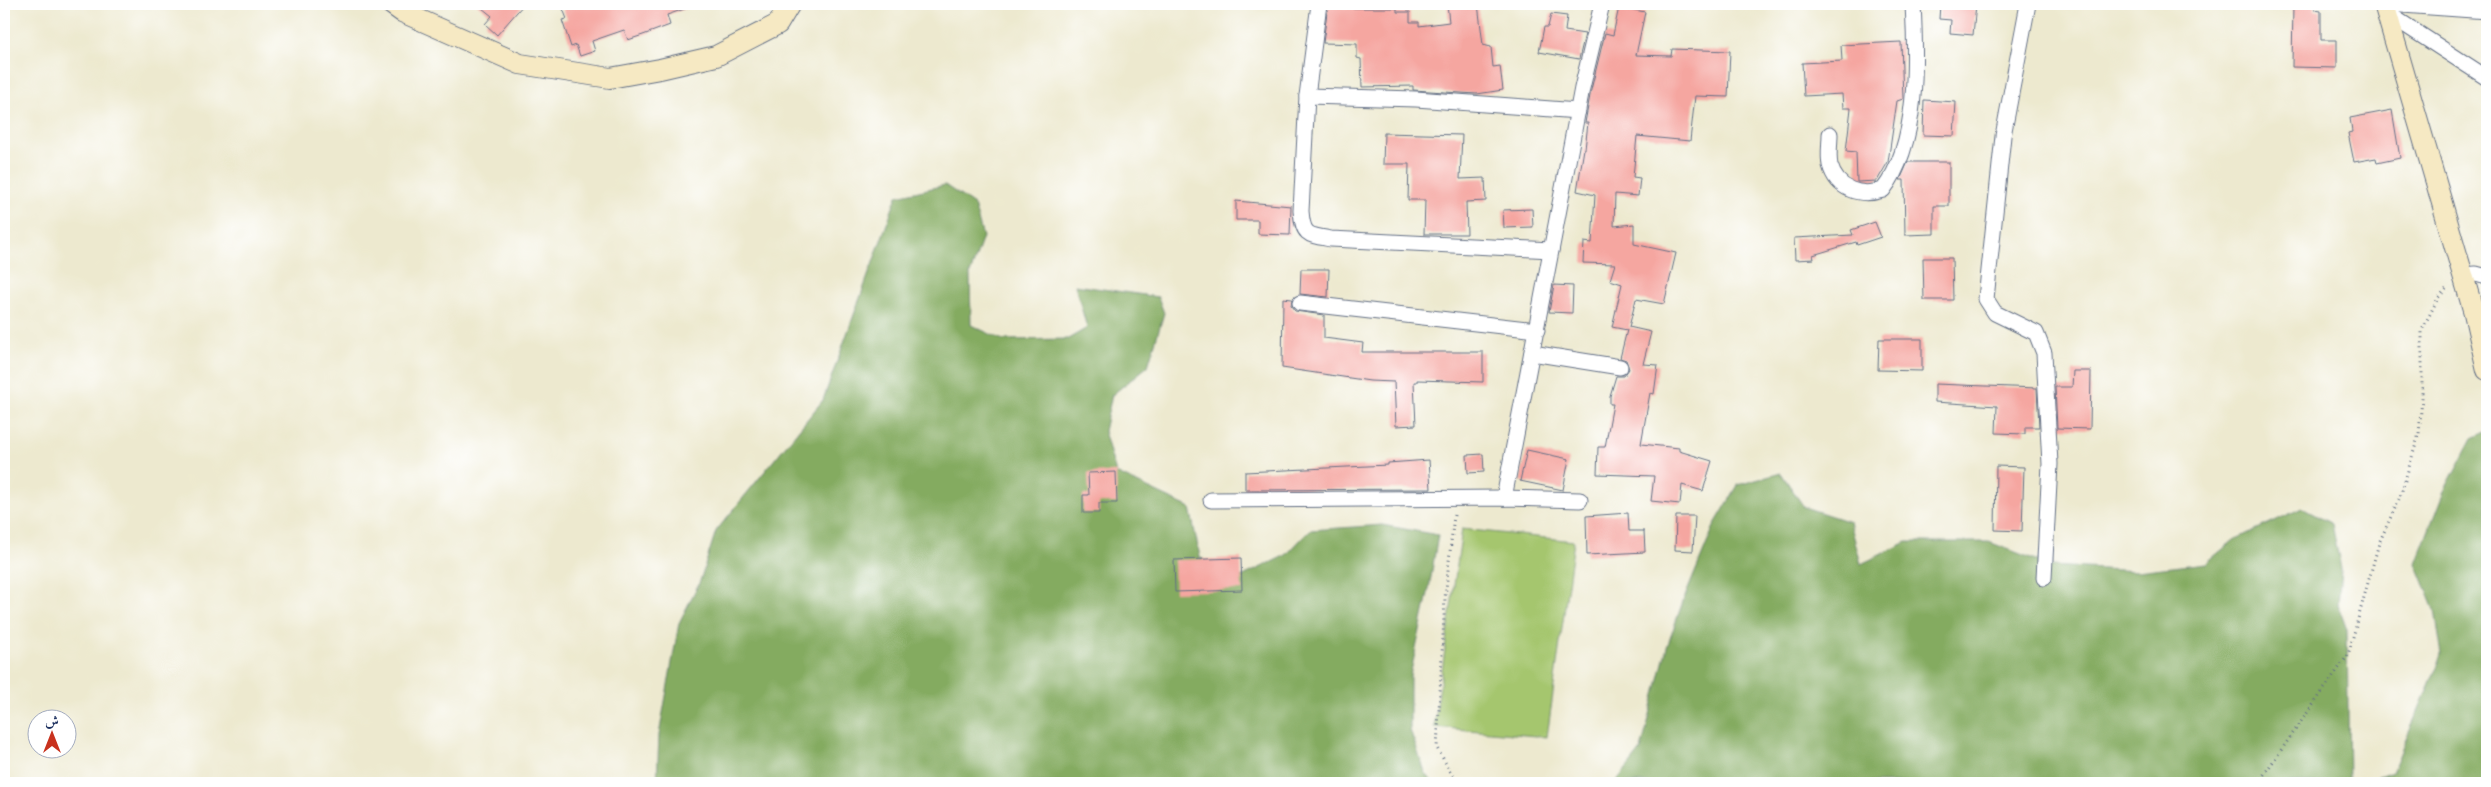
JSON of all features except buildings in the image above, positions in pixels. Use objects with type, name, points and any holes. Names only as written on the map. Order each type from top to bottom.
[{"type":"street","points":[[391,4],[402,12],[520,64],[610,78],[716,56],[778,24],[790,4]]},
{"type":"street","points":[[1319,4],[1307,96],[1301,211],[1302,227],[1310,235],[1331,239],[1551,250]]},
{"type":"street","points":[[1504,498],[1578,112],[1602,4]]},
{"type":"street","points":[[1830,134],[1830,164],[1841,186],[1855,192],[1872,193],[1883,190],[1896,168],[1910,112],[1916,48],[1913,4]]},
{"type":"street","points":[[2028,4],[2002,136],[1986,299],[1995,313],[2036,333],[2044,353],[2050,464],[2044,578]]},
{"type":"street","points":[[2386,7],[2487,11]]},
{"type":"street","points":[[2386,7],[2487,78]]},
{"type":"street","points":[[2386,7],[2482,342],[2487,370]]},
{"type":"street","points":[[1307,96],[1416,99],[1578,112]]},
{"type":"street","points":[[2463,275],[2476,274],[2487,278]]},
{"type":"street","points":[[1300,303],[1537,330]]},
{"type":"street","points":[[1532,352],[1620,367]]},
{"type":"street","points":[[1210,500],[1504,498],[1580,500]]},
{"type":"path","points":[[2258,783],[2348,654],[2379,543],[2400,497],[2419,434],[2422,399],[2422,330],[2438,298],[2463,275]]},
{"type":"path","points":[[1455,499],[1445,598],[1437,748],[1457,783]]},
{"type":"green space","points":[[945,185],[974,205],[983,237],[970,274],[971,325],[1003,340],[1068,339],[1087,328],[1075,285],[1158,297],[1164,313],[1148,366],[1112,395],[1104,431],[1116,473],[1190,508],[1200,557],[1235,580],[1286,555],[1310,530],[1382,525],[1438,535],[1429,589],[1410,676],[1410,730],[1425,772],[1433,783],[657,783],[659,735],[679,623],[700,581],[716,531],[823,400],[897,196]]},
{"type":"green space","points":[[2487,431],[2487,783],[2362,783],[2392,772],[2442,655],[2435,610],[2416,563],[2443,493],[2472,438]]},
{"type":"green space","points":[[1781,473],[1804,507],[1850,522],[1861,564],[1907,542],[1989,542],[2052,566],[2137,571],[2206,563],[2234,540],[2302,508],[2332,524],[2341,569],[2338,605],[2347,630],[2349,783],[1615,783],[1641,750],[1667,647],[1682,604],[1715,524],[1738,485]]},
{"type":"green space","points":[[1462,529],[1574,541],[1547,737],[1434,727]]}]
